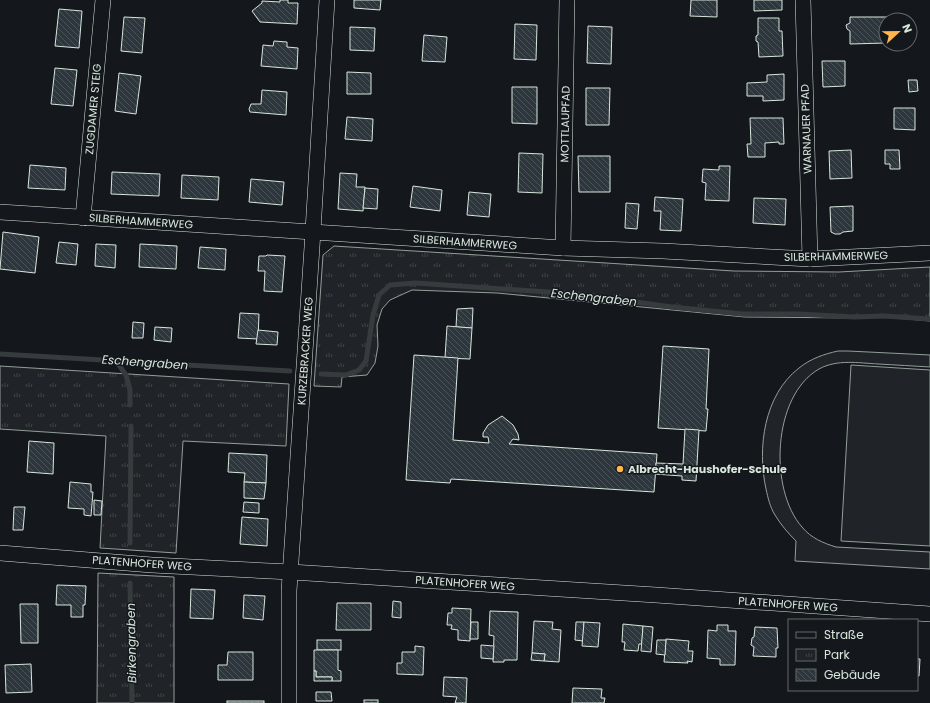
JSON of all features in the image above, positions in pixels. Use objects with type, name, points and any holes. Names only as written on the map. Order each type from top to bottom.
[{"type":"street","name":"ZUGDAMER STEIG","points":[[83,218],[103,0]]},
{"type":"street","name":"KURZEBRACKER WEG","points":[[289,703],[289,591],[327,0]]},
{"type":"street","name":"MOTTLAUPFAD","points":[[563,248],[567,0]]},
{"type":"street","name":"WARNAUER PFAD","points":[[803,0],[810,259]]},
{"type":"street","name":"SILBERHAMMERWEG","points":[[0,212],[563,248],[663,251],[810,259],[930,253]]},
{"type":"street","name":"PLATENHOFER WEG","points":[[0,553],[152,565],[291,572],[930,614]]},
{"type":"green space","points":[[334,246],[734,271],[839,272],[930,267],[930,321],[884,317],[745,317],[497,293],[412,290],[390,300],[382,309],[377,325],[378,346],[375,363],[367,375],[342,377],[341,387],[314,386],[323,255]]},
{"type":"green space","points":[[838,351],[930,355],[930,367],[841,363],[819,369],[803,382],[792,400],[784,421],[780,444],[780,468],[784,490],[791,511],[806,531],[822,542],[836,547],[930,552],[930,569],[795,561],[796,541],[782,526],[772,509],[766,489],[762,457],[766,423],[771,407],[787,379],[799,368],[817,357]]},
{"type":"green space","points":[[851,365],[930,370],[930,546],[841,541]]},
{"type":"green space","points":[[0,366],[289,384],[286,446],[183,441],[176,553],[100,548],[106,436],[0,429]]},
{"type":"green space","points":[[98,573],[174,577],[174,703],[97,703]]},
{"type":"building","points":[[280,0],[288,0],[288,3],[298,3],[297,24],[260,22],[252,11],[262,3],[262,1],[280,2]]},
{"type":"building","points":[[354,0],[381,0],[380,10],[354,8]]},
{"type":"building","points":[[691,0],[717,0],[717,17],[690,16]]},
{"type":"building","points":[[754,0],[782,0],[782,10],[754,11]]},
{"type":"building","points":[[59,9],[82,11],[79,48],[55,46]]},
{"type":"building","points":[[124,17],[145,18],[142,53],[121,51]]},
{"type":"building","points":[[850,17],[878,17],[878,43],[850,44],[850,31],[847,29],[846,25],[850,23]]},
{"type":"building","points":[[758,18],[779,18],[779,31],[782,31],[783,56],[759,57],[758,42],[756,41],[756,36],[758,35]]},
{"type":"building","points":[[515,24],[537,25],[536,60],[514,59]]},
{"type":"building","points":[[588,26],[612,27],[611,64],[587,63]]},
{"type":"building","points":[[350,27],[375,28],[374,51],[350,50]]},
{"type":"building","points":[[424,35],[447,37],[445,62],[422,61]]},
{"type":"building","points":[[274,41],[287,42],[287,47],[298,48],[297,69],[261,66],[263,45],[273,46]]},
{"type":"building","points":[[822,61],[845,61],[845,86],[823,87]]},
{"type":"building","points":[[55,68],[77,70],[73,106],[51,104]]},
{"type":"building","points":[[347,72],[371,73],[371,94],[347,94]]},
{"type":"building","points":[[119,73],[141,76],[136,114],[115,111]]},
{"type":"building","points":[[784,74],[784,100],[763,101],[763,96],[747,96],[747,83],[767,82],[767,75]]},
{"type":"building","points":[[908,80],[917,80],[918,91],[909,92]]},
{"type":"building","points":[[512,87],[537,87],[537,124],[512,123]]},
{"type":"building","points":[[586,88],[610,88],[609,125],[586,125]]},
{"type":"building","points":[[262,90],[287,92],[286,115],[250,112],[249,109],[251,104],[261,104]]},
{"type":"building","points":[[894,108],[915,108],[915,130],[894,129]]},
{"type":"building","points":[[347,117],[373,119],[372,141],[345,139]]},
{"type":"building","points":[[750,118],[783,118],[784,144],[779,144],[779,142],[765,143],[765,157],[748,157],[747,144],[751,144]]},
{"type":"building","points":[[851,150],[852,178],[830,179],[829,151]]},
{"type":"building","points":[[885,150],[899,150],[900,169],[890,169],[890,164],[885,164]]},
{"type":"building","points":[[519,153],[543,154],[542,193],[518,192]]},
{"type":"building","points":[[578,156],[610,156],[610,192],[579,192]]},
{"type":"building","points":[[30,165],[66,168],[65,190],[28,188]]},
{"type":"building","points":[[719,166],[730,166],[729,201],[705,200],[706,183],[702,182],[703,169],[719,170]]},
{"type":"building","points":[[112,172],[160,174],[159,196],[111,194]]},
{"type":"building","points":[[340,173],[357,174],[356,187],[365,187],[363,211],[338,209]]},
{"type":"building","points":[[182,175],[219,177],[218,200],[181,198]]},
{"type":"building","points":[[251,179],[284,182],[282,205],[249,202]]},
{"type":"building","points":[[413,186],[442,190],[440,211],[410,207]]},
{"type":"building","points":[[365,188],[378,189],[377,209],[363,208]]},
{"type":"building","points":[[469,192],[491,194],[489,217],[467,215]]},
{"type":"building","points":[[655,197],[683,199],[681,231],[660,230],[661,211],[654,211]]},
{"type":"building","points":[[754,198],[786,199],[785,225],[753,223]]},
{"type":"building","points":[[626,203],[639,204],[637,229],[625,228]]},
{"type":"building","points":[[853,206],[853,231],[843,232],[840,234],[831,232],[830,207]]},
{"type":"building","points":[[3,232],[39,237],[35,273],[0,269]]},
{"type":"building","points":[[59,242],[78,244],[76,265],[56,263]]},
{"type":"building","points":[[96,244],[116,245],[115,268],[95,266]]},
{"type":"building","points":[[140,244],[177,246],[176,269],[139,267]]},
{"type":"building","points":[[200,247],[226,249],[225,270],[198,268]]},
{"type":"building","points":[[259,256],[285,256],[282,292],[264,291],[265,271],[258,271]]},
{"type":"building","points":[[473,308],[472,328],[456,327],[457,309]]},
{"type":"building","points":[[240,313],[259,314],[258,339],[238,338]]},
{"type":"building","points":[[133,322],[144,323],[143,338],[132,338]]},
{"type":"building","points":[[447,326],[472,328],[470,359],[445,358]]},
{"type":"building","points":[[155,327],[172,328],[171,342],[154,340]]},
{"type":"building","points":[[258,330],[278,332],[277,345],[256,344]]},
{"type":"building","points":[[663,346],[709,349],[706,431],[658,428]]},
{"type":"building","points":[[414,355],[458,358],[453,440],[489,443],[488,437],[483,437],[483,433],[488,425],[502,416],[513,425],[518,434],[519,440],[513,439],[509,444],[657,454],[654,492],[451,479],[450,483],[406,480]]},
{"type":"building","points":[[685,429],[699,430],[696,481],[682,480],[682,476],[655,474],[656,463],[683,464]]},
{"type":"building","points":[[29,441],[54,443],[53,474],[27,472]]},
{"type":"building","points":[[229,453],[267,455],[266,483],[244,482],[245,473],[228,472]]},
{"type":"building","points":[[70,482],[91,484],[91,492],[93,492],[91,516],[84,515],[84,509],[68,508]]},
{"type":"building","points":[[244,482],[266,483],[264,499],[244,498]]},
{"type":"building","points":[[94,500],[102,501],[101,515],[94,515]]},
{"type":"building","points":[[244,502],[259,503],[259,513],[243,512]]},
{"type":"building","points":[[14,507],[25,507],[23,530],[13,530]]},
{"type":"building","points":[[242,517],[268,519],[267,546],[240,544]]},
{"type":"building","points":[[57,585],[86,586],[83,617],[71,617],[71,605],[56,605]]},
{"type":"building","points":[[191,589],[215,590],[213,619],[190,618]]},
{"type":"building","points":[[244,595],[265,596],[263,620],[243,618]]},
{"type":"building","points":[[393,601],[401,602],[401,618],[392,617]]},
{"type":"building","points":[[337,603],[371,603],[371,630],[336,630]]},
{"type":"building","points":[[20,604],[38,604],[38,643],[21,643]]},
{"type":"building","points":[[452,608],[471,609],[470,641],[458,640],[458,630],[451,629],[452,625],[447,625],[448,613],[452,613]]},
{"type":"building","points":[[490,611],[518,612],[517,660],[493,662],[494,636],[489,635]]},
{"type":"building","points":[[534,621],[553,622],[552,629],[561,630],[559,662],[544,661],[545,654],[532,653]]},
{"type":"building","points":[[471,622],[478,622],[478,639],[470,639]]},
{"type":"building","points":[[576,622],[584,622],[583,641],[575,640]]},
{"type":"building","points":[[584,622],[600,623],[598,647],[582,646]]},
{"type":"building","points":[[623,624],[643,626],[642,644],[639,644],[638,651],[624,650],[625,642],[622,642]]},
{"type":"building","points":[[717,625],[728,625],[728,631],[736,631],[735,665],[720,665],[720,659],[707,658],[708,630],[717,631]]},
{"type":"building","points":[[643,626],[653,627],[651,652],[641,651]]},
{"type":"building","points":[[755,627],[777,628],[778,648],[776,648],[776,657],[753,656],[754,647],[751,645]]},
{"type":"building","points":[[666,639],[689,641],[688,651],[693,651],[692,662],[664,662]]},
{"type":"building","points":[[317,640],[341,640],[341,650],[317,650]]},
{"type":"building","points":[[657,640],[666,640],[665,655],[656,654]]},
{"type":"building","points":[[481,645],[494,646],[493,659],[481,658]]},
{"type":"building","points":[[415,646],[424,647],[423,675],[397,674],[397,663],[402,663],[402,652],[415,652]]},
{"type":"building","points":[[314,650],[338,650],[338,670],[341,671],[341,681],[332,681],[332,677],[316,677],[316,671],[314,671]]},
{"type":"building","points":[[228,652],[253,652],[253,680],[218,680],[218,665],[227,665]]},
{"type":"building","points":[[532,653],[545,654],[544,661],[531,660]]},
{"type":"building","points":[[918,659],[920,659],[919,676]]},
{"type":"building","points":[[31,664],[32,692],[6,693],[5,665]]},
{"type":"building","points":[[314,671],[316,671],[316,677],[332,677],[332,681],[314,681]]},
{"type":"building","points":[[444,677],[467,678],[466,703],[455,703],[457,697],[443,696]]},
{"type":"building","points":[[573,688],[602,689],[601,698],[605,698],[604,703],[572,703]]},
{"type":"building","points":[[316,692],[331,692],[332,701],[316,701]]},
{"type":"building","points":[[364,700],[378,700],[378,703],[364,703]]},
{"type":"building","points":[[227,701],[264,701],[264,703],[227,703]]},
{"type":"waterway","name":"Eschengraben","points":[[321,374],[346,375],[359,370],[366,361],[373,315],[379,295],[390,285],[416,283],[577,294],[672,307],[742,314],[799,314],[854,317],[884,316],[930,319]]},
{"type":"waterway","name":"Eschengraben","points":[[0,354],[290,371]]},
{"type":"waterway","name":"Birkengraben","points":[[116,361],[126,375],[130,390],[130,405]]},
{"type":"waterway","name":"Birkengraben","points":[[130,543],[131,426]]},
{"type":"waterway","name":"Birkengraben","points":[[130,583],[132,703]]},
{"type":"place","name":"Albrecht-Haushofer-Schule","points":[[620,469]]}]
